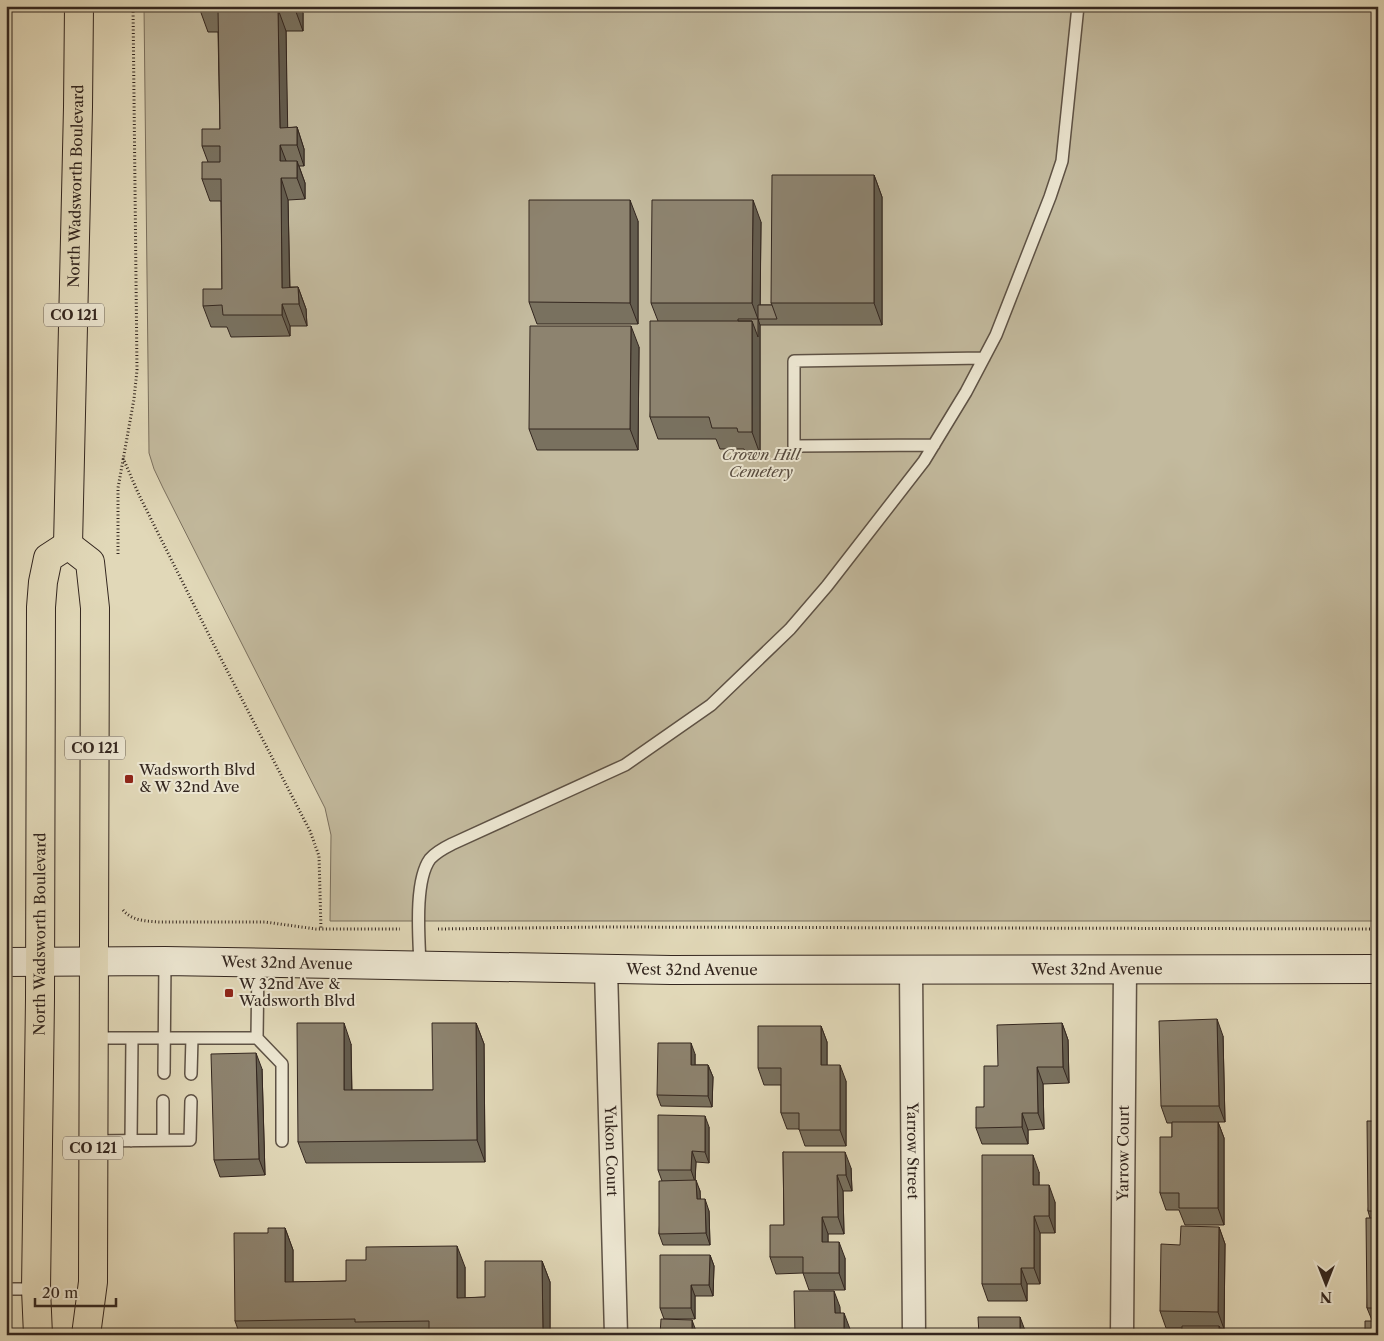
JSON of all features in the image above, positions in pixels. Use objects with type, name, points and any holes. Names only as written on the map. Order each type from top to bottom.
[{"type":"main road","name":"North Wadsworth Boulevard","points":[[38,1335],[36,1289],[40,962],[41,607],[43,582],[48,558],[68,545],[79,6]]},
{"type":"main road","name":"CO 121","points":[[68,545],[90,562],[95,608],[93,1282],[86,1335]]},
{"type":"street","name":"West 32nd Avenue","points":[[6,962],[166,961],[606,969],[1378,969]]},
{"type":"street","name":"Yukon Court","points":[[606,969],[616,1335]]},
{"type":"street","name":"Yarrow Street","points":[[911,969],[914,1335]]},
{"type":"street","name":"Yarrow Court","points":[[1122,1335],[1125,969]]},
{"type":"lane","points":[[420,965],[420,888],[424,869],[436,853],[625,765],[711,704],[790,629],[821,593],[918,469],[966,392],[1000,326],[1050,197],[1062,161],[1078,6]]},
{"type":"lane","points":[[934,445],[794,446],[794,362],[984,358]]},
{"type":"lane","points":[[164,1074],[166,961]]},
{"type":"lane","points":[[258,963],[257,1038],[282,1064],[282,1141]]},
{"type":"lane","points":[[94,1038],[257,1038]]},
{"type":"lane","points":[[131,1141],[132,1038]]},
{"type":"lane","points":[[191,1074],[192,1038]]},
{"type":"lane","points":[[163,1101],[163,1140]]},
{"type":"lane","points":[[93,1141],[190,1140],[191,1101]]},
{"type":"lane","points":[[6,1289],[36,1289]]},
{"type":"path","points":[[118,556],[118,488],[134,399],[137,370],[133,6]]},
{"type":"path","points":[[6,193],[10,198]]},
{"type":"path","points":[[123,458],[139,495],[216,649],[310,831],[319,856],[321,929]]},
{"type":"path","points":[[122,908],[132,917],[143,921],[265,922],[321,929],[593,927],[1378,929]]},
{"type":"green space","name":"Crown Hill Cemetery","points":[[144,6],[1378,6],[1378,921],[330,921],[331,835],[325,808],[163,488],[149,453]]},
{"type":"building","points":[[200,6],[295,6],[295,9],[278,9],[280,128],[297,127],[297,145],[280,145],[280,161],[297,161],[297,178],[281,178],[282,288],[298,287],[299,304],[282,304],[282,315],[223,315],[222,305],[203,306],[203,289],[222,289],[221,179],[202,179],[202,162],[220,162],[220,146],[202,146],[202,129],[220,129],[218,10],[200,10]]},
{"type":"building","points":[[772,175],[874,175],[874,303],[771,303]]},
{"type":"building","points":[[529,200],[630,200],[630,303],[529,302]]},
{"type":"building","points":[[652,200],[753,200],[752,303],[651,303]]},
{"type":"building","points":[[758,305],[772,305],[777,319],[758,319]]},
{"type":"building","points":[[738,319],[758,319],[758,337],[752,321],[738,321]]},
{"type":"building","points":[[650,321],[752,321],[752,432],[738,432],[737,428],[712,428],[709,417],[650,417]]},
{"type":"building","points":[[530,326],[631,326],[630,429],[529,429]]},
{"type":"building","points":[[1217,1019],[1219,1106],[1161,1106],[1159,1021]]},
{"type":"building","points":[[297,1023],[344,1023],[344,1090],[433,1090],[432,1023],[476,1023],[477,1140],[298,1142]]},
{"type":"building","points":[[1062,1023],[1063,1067],[1037,1067],[1038,1113],[1022,1113],[1022,1127],[976,1128],[976,1107],[984,1107],[984,1066],[998,1066],[997,1025]]},
{"type":"building","points":[[758,1026],[821,1026],[821,1065],[840,1065],[840,1130],[799,1130],[799,1113],[781,1113],[781,1068],[758,1068]]},
{"type":"building","points":[[658,1043],[691,1043],[691,1065],[708,1065],[708,1096],[657,1095]]},
{"type":"building","points":[[256,1053],[259,1159],[214,1160],[211,1054]]},
{"type":"building","points":[[658,1115],[705,1116],[705,1152],[692,1151],[691,1170],[658,1170]]},
{"type":"building","points":[[1367,1121],[1378,1121],[1378,1211],[1368,1211]]},
{"type":"building","points":[[1172,1122],[1218,1122],[1218,1208],[1179,1208],[1179,1193],[1160,1193],[1160,1137],[1172,1137]]},
{"type":"building","points":[[783,1152],[845,1152],[846,1175],[837,1175],[838,1217],[822,1217],[822,1242],[839,1242],[839,1273],[803,1273],[803,1257],[770,1257],[770,1225],[784,1225]]},
{"type":"building","points":[[982,1155],[1033,1155],[1033,1185],[1049,1185],[1049,1216],[1034,1216],[1034,1268],[1021,1268],[1021,1284],[982,1284]]},
{"type":"building","points":[[696,1180],[697,1199],[705,1199],[706,1233],[659,1234],[659,1181]]},
{"type":"building","points":[[1366,1218],[1378,1218],[1378,1308],[1367,1308]]},
{"type":"building","points":[[1181,1226],[1219,1227],[1218,1312],[1160,1311],[1161,1244],[1180,1245]]},
{"type":"building","points":[[268,1228],[285,1228],[285,1282],[346,1281],[346,1260],[366,1260],[366,1247],[457,1246],[457,1298],[485,1297],[485,1261],[542,1261],[543,1334],[429,1335],[429,1321],[355,1322],[355,1319],[235,1321],[234,1233],[268,1233]]},
{"type":"building","points":[[660,1255],[710,1255],[709,1285],[691,1285],[691,1308],[660,1308]]},
{"type":"building","points":[[794,1291],[834,1291],[835,1313],[844,1313],[844,1335],[795,1335]]},
{"type":"building","points":[[978,1317],[1020,1317],[1020,1333],[1094,1333],[1094,1335],[979,1335]]},
{"type":"building","points":[[661,1319],[692,1320],[692,1335],[660,1335]]},
{"type":"building","points":[[1365,1321],[1378,1321],[1378,1335],[1365,1335]]},
{"type":"building","points":[[1182,1326],[1219,1326],[1219,1335],[1182,1335]]},
{"type":"place","name":"Wadsworth Blvd & W 32nd Ave","points":[[129,779]]},
{"type":"place","name":"W 32nd Ave & Wadsworth Blvd","points":[[229,993]]}]
